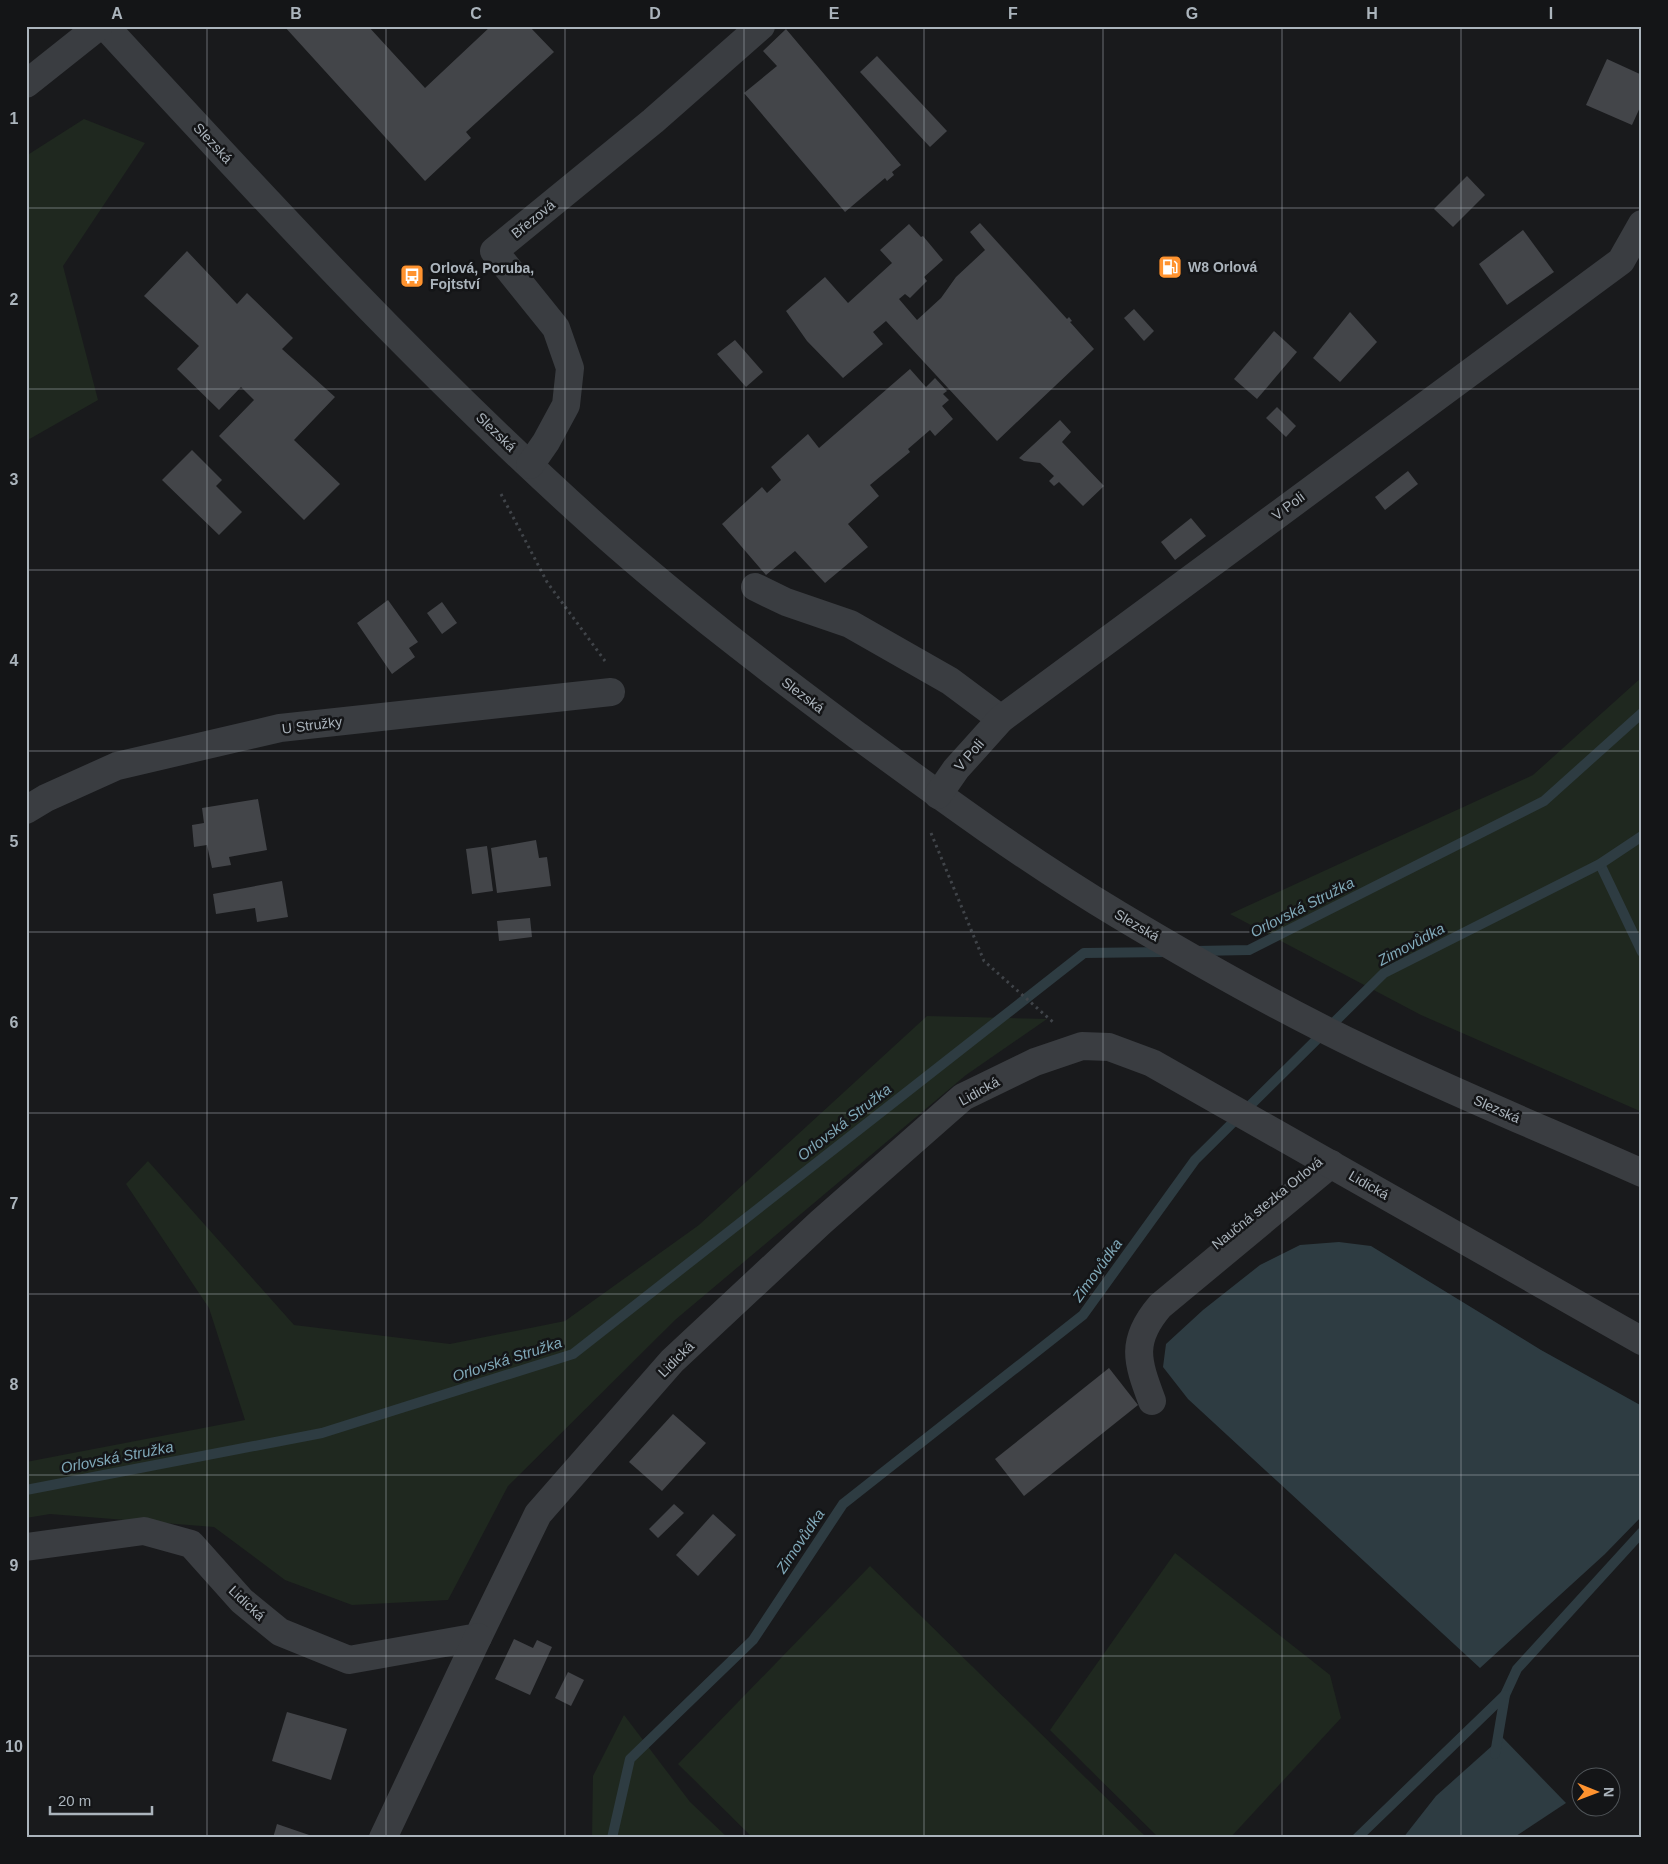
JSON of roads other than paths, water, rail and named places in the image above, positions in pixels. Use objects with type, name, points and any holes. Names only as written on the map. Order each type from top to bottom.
[{"type":"street","points":[[26,84],[99,26]]},
{"type":"street","name":"Slezská","points":[[105,26],[212,142],[389,327],[530,465],[603,533],[697,613],[938,796],[1115,913],[1240,985],[1366,1050],[1642,1174]]},
{"type":"street","name":"Březová","points":[[530,465],[546,442],[566,405],[570,368],[556,328],[494,250],[653,121],[761,26]]},
{"type":"street","name":"V Poli","points":[[938,796],[956,769],[1001,720],[1621,261],[1642,224]]},
{"type":"street","points":[[755,587],[786,602],[850,624],[950,681],[1001,720]]},
{"type":"street","name":"U Stružky","points":[[26,810],[46,798],[117,766],[280,728],[611,692]]},
{"type":"street","name":"Lidická","points":[[383,1838],[538,1514],[672,1361],[821,1222],[963,1097],[1035,1062],[1082,1046],[1109,1047],[1152,1063],[1642,1341]]},
{"type":"street","points":[[1152,1401],[1139,1367],[1139,1346],[1142,1332],[1150,1318],[1160,1306],[1331,1164]]},
{"type":"street","name":"Lidická","points":[[26,1547],[144,1531],[191,1544],[242,1601],[280,1632],[349,1660],[478,1637]]},
{"type":"waterway","name":"Orlovská Stružka","points":[[1196,951],[1249,950],[1544,801],[1642,713]]},
{"type":"waterway","name":"Zimovůdka","points":[[612,1838],[630,1759],[753,1640],[843,1504],[1083,1315],[1195,1160],[1384,973],[1600,864],[1642,836]]},
{"type":"waterway","points":[[1600,864],[1642,952]]},
{"type":"waterway","name":"Orlovská Stružka","points":[[26,1490],[322,1433],[573,1354],[1084,953],[1167,952]]},
{"type":"waterway","points":[[1495,1754],[1505,1695],[1517,1669],[1642,1532]]},
{"type":"waterway","points":[[1357,1838],[1505,1695]]},
{"type":"place","name":"W8 Orlová","points":[[1170,267]]},
{"type":"place","name":"Orlová, Poruba, Fojtství","points":[[412,276]]}]
